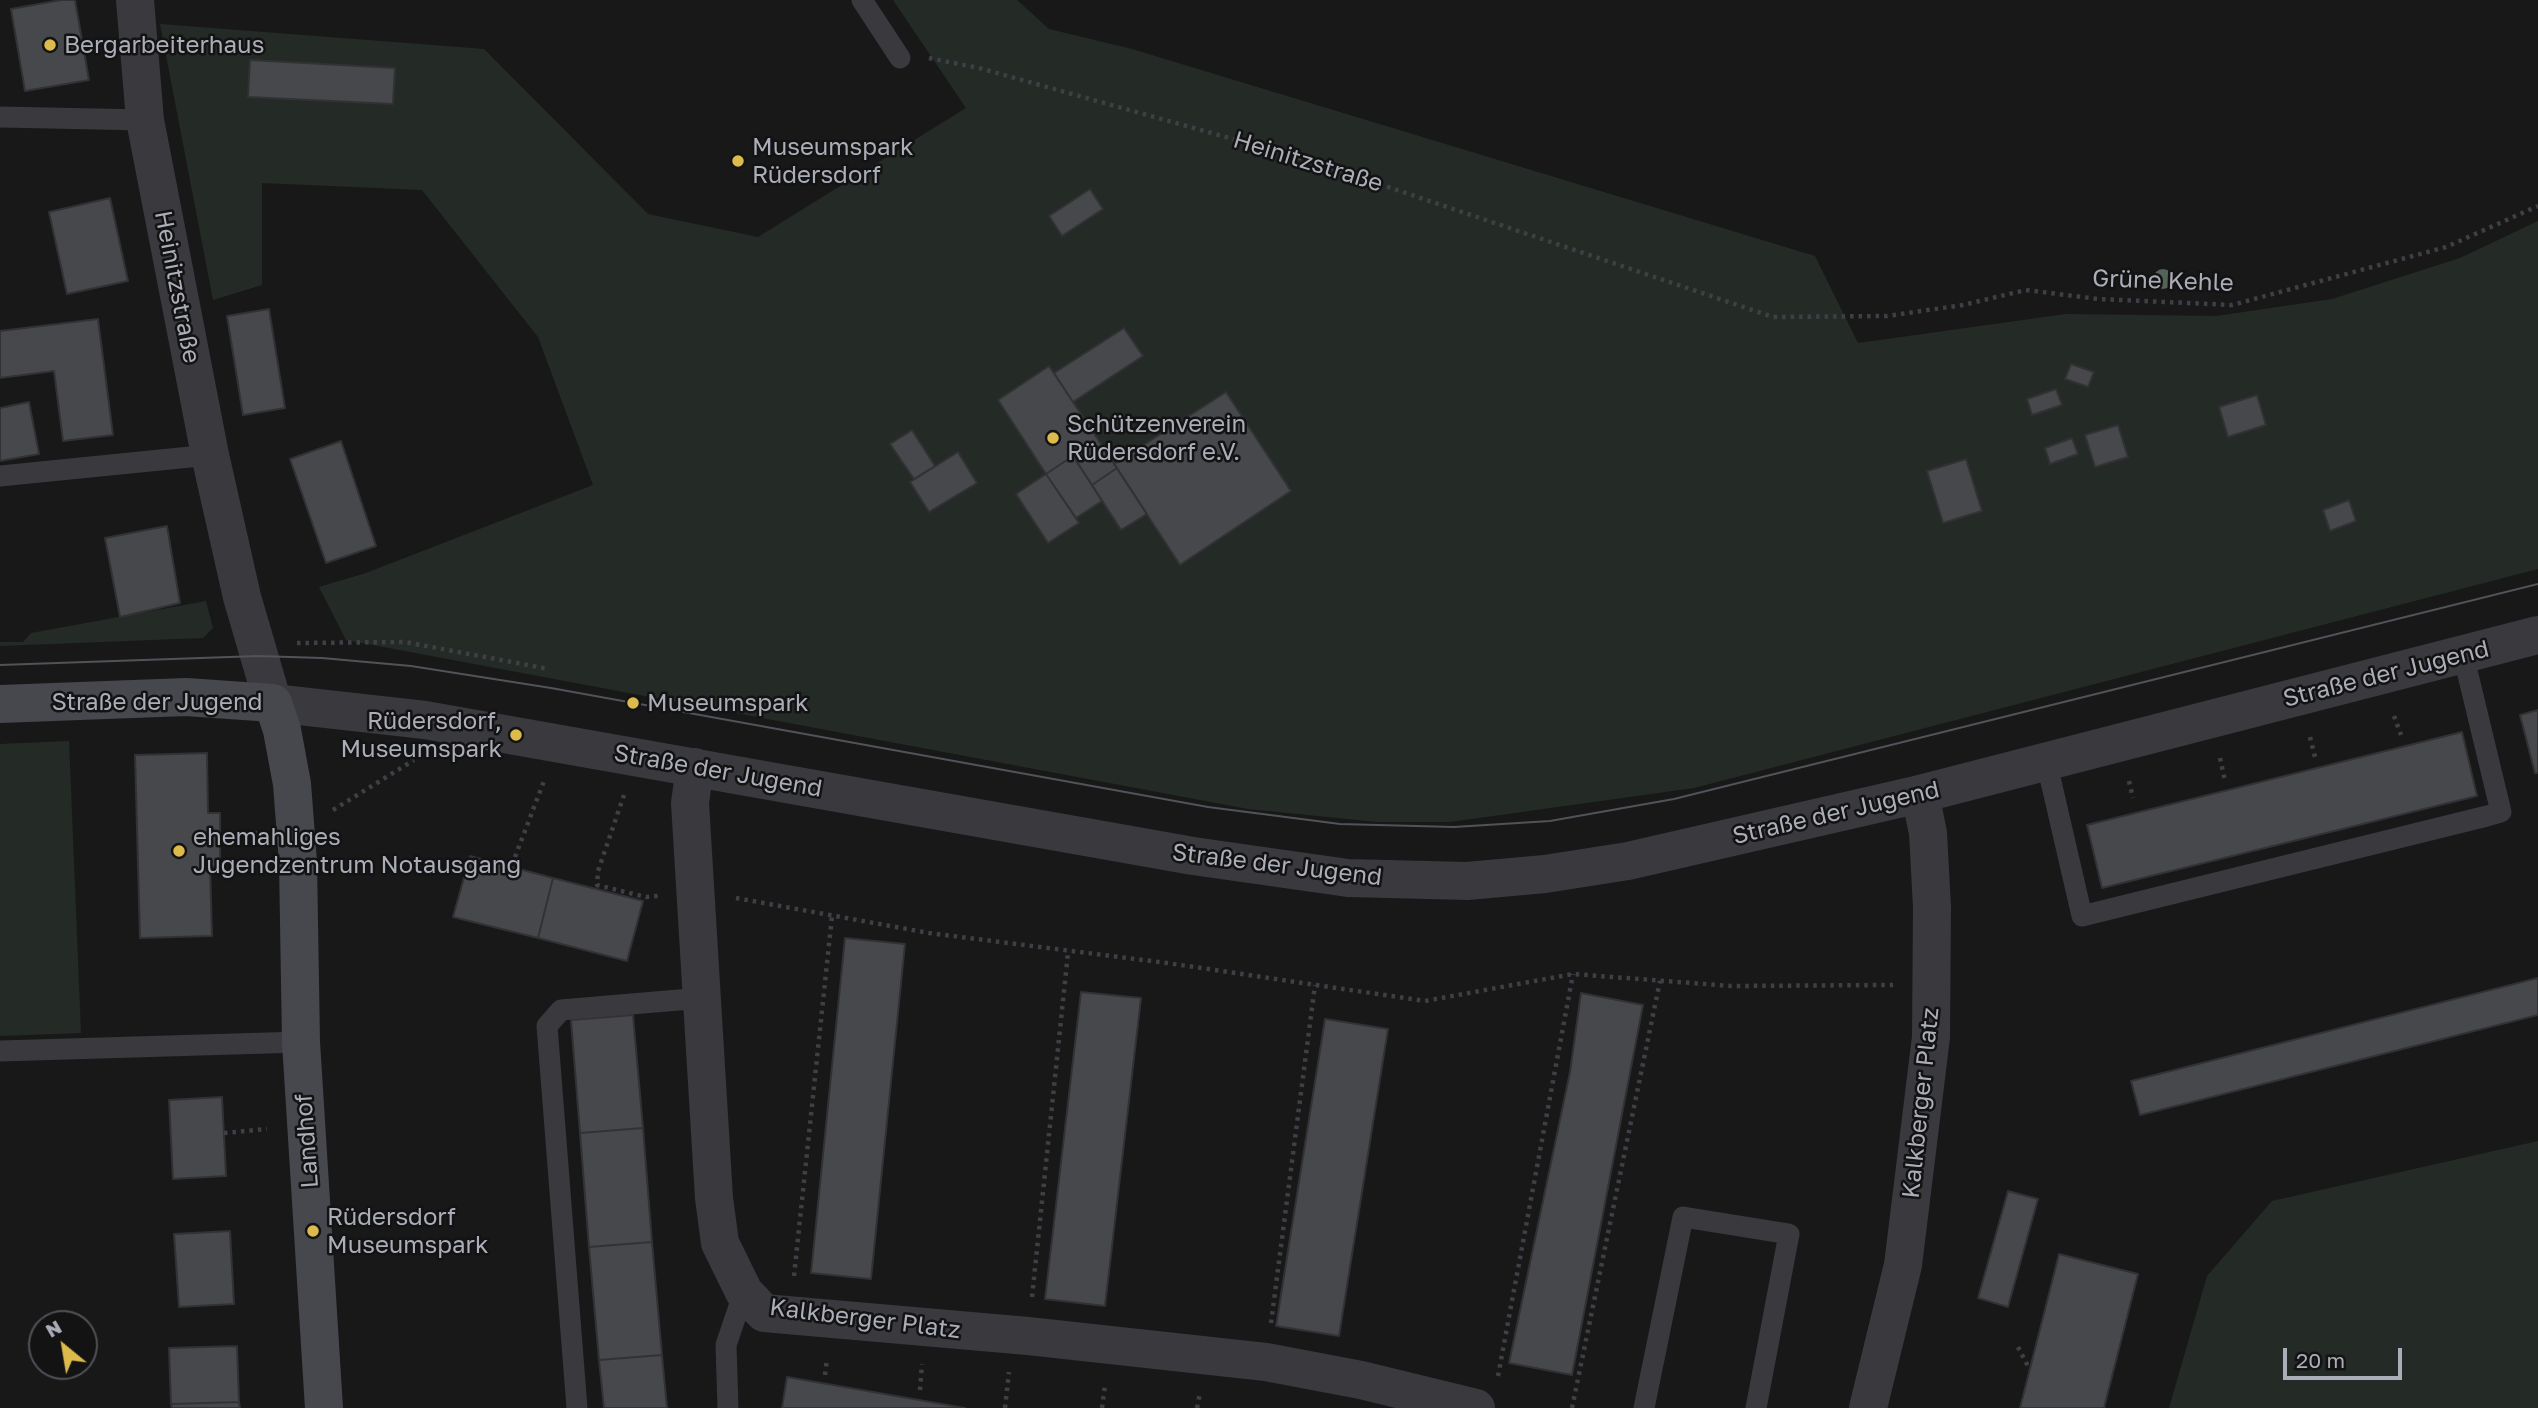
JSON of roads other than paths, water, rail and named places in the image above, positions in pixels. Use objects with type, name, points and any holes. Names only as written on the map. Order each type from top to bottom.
[{"type":"main road","name":"Straße der Jugend","points":[[0,704],[150,697],[273,703]]},
{"type":"main road","name":"Landhof","points":[[273,703],[282,730],[292,783],[298,862],[301,1042],[324,1408]]},
{"type":"street","name":"Heinitzstraße","points":[[135,0],[145,120],[210,455],[253,643],[273,703]]},
{"type":"street","name":"Straße der Jugend","points":[[273,703],[425,720],[1194,856],[1348,878],[1440,880],[1545,874],[1628,862],[1920,794],[2538,635]]},
{"type":"street","name":"Kalkberger Platz","points":[[695,766],[690,803],[714,1198],[720,1243],[744,1292],[764,1312],[1019,1352],[1266,1362],[1361,1380],[1486,1394]]},
{"type":"street","name":"Kalkberger Platz","points":[[1868,1408],[1903,1265],[1931,1037],[1928,833],[1920,794]]},
{"type":"lane","points":[[862,0],[901,58]]},
{"type":"lane","points":[[0,117],[145,120]]},
{"type":"lane","points":[[0,476],[210,455]]},
{"type":"lane","points":[[2046,760],[2082,916],[2487,816],[2501,812],[2463,654]]},
{"type":"lane","points":[[577,1408],[547,1026],[561,1010],[702,998]]},
{"type":"lane","points":[[0,1051],[301,1042]]},
{"type":"lane","points":[[1644,1408],[1682,1217],[1789,1234],[1756,1408]]},
{"type":"lane","points":[[728,1408],[726,1345],[744,1292]]},
{"type":"tram line","points":[[0,665],[258,656],[322,658],[411,666],[551,688],[1208,807],[1340,824],[1454,827],[1550,821],[1674,799],[2538,584]]},
{"type":"place","name":"Bergarbeiterhaus","points":[[50,45]]},
{"type":"place","name":"Museumspark Rüdersdorf","points":[[738,161]]},
{"type":"place","name":"Schützenverein Rüdersdorf e.V.","points":[[1053,438]]},
{"type":"place","name":"Museumspark","points":[[633,703]]},
{"type":"place","name":"Rüdersdorf, Museumspark","points":[[516,735]]},
{"type":"place","name":"ehemahliges Jugendzentrum Notausgang","points":[[179,851]]},
{"type":"place","name":"Rüdersdorf Museumspark","points":[[313,1231]]}]
